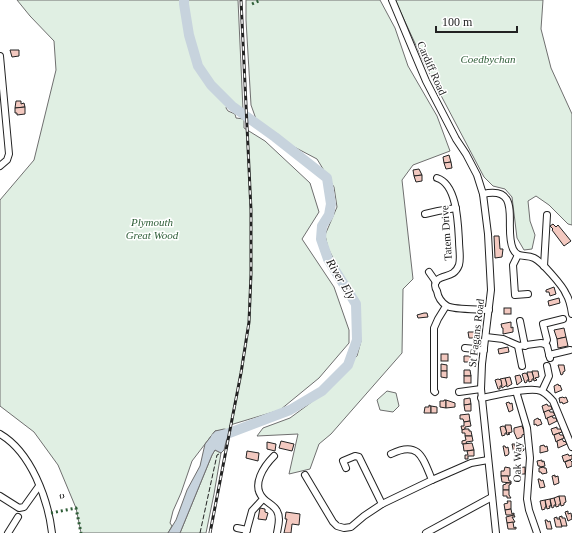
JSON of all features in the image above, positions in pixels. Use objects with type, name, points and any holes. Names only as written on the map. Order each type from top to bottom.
[{"type":"street","name":"Cardiff Road","points":[[392,0],[426,81],[458,142]]},
{"type":"street","points":[[0,56],[9,154],[7,160],[0,166]]},
{"type":"street","name":"St Fagans Road","points":[[458,142],[476,175],[483,194],[490,274],[489,310],[480,389],[496,533]]},
{"type":"street","name":"Tatem Drive","points":[[436,282],[452,274],[459,263],[459,237],[456,208],[450,189],[443,180],[437,178]]},
{"type":"street","points":[[483,194],[497,192],[506,197],[509,204],[511,244],[518,255],[523,257],[533,257],[544,266],[566,293],[572,314]]},
{"type":"street","points":[[425,214],[438,210],[456,208]]},
{"type":"street","points":[[544,266],[547,215]]},
{"type":"street","points":[[518,255],[513,265],[515,295],[528,294]]},
{"type":"street","points":[[429,272],[436,282],[435,285],[438,295],[446,306],[453,308],[489,310]]},
{"type":"street","points":[[435,392],[434,328],[446,306]]},
{"type":"street","points":[[563,319],[543,324],[547,340],[545,344],[550,356],[570,350]]},
{"type":"street","points":[[520,321],[525,346]]},
{"type":"street","points":[[486,337],[503,339],[518,346],[541,343],[545,344]]},
{"type":"street","points":[[518,346],[522,366]]},
{"type":"street","points":[[465,348],[484,350]]},
{"type":"street","points":[[542,391],[549,376],[547,366]]},
{"type":"street","points":[[459,392],[480,389]]},
{"type":"street","points":[[481,398],[531,389],[542,391],[548,395],[552,401],[572,447]]},
{"type":"street","name":"Oak Way","points":[[516,391],[527,428],[530,458],[527,499],[536,533]]},
{"type":"street","points":[[0,434],[12,442],[17,448],[34,475],[48,511],[52,533]]},
{"type":"street","points":[[391,454],[403,450],[417,451],[421,454],[432,480]]},
{"type":"street","points":[[274,456],[264,468],[258,481],[258,488],[263,499],[277,511],[279,519],[277,533]]},
{"type":"street","points":[[346,468],[343,461],[355,456],[359,457],[382,504]]},
{"type":"street","points":[[305,475],[333,522],[337,526],[344,528],[350,527],[382,504],[432,480],[471,463],[488,460]]},
{"type":"street","points":[[0,496],[22,508],[39,486]]},
{"type":"street","points":[[426,533],[492,497]]},
{"type":"street","points":[[237,528],[247,531],[252,511],[263,499]]},
{"type":"street","points":[[8,533],[18,517]]},
{"type":"green space","name":"Plymouth Great Wood","points":[[17,0],[238,0],[243,110],[227,105],[226,108],[228,111],[235,114],[236,118],[244,119],[244,128],[265,141],[310,183],[319,212],[302,239],[334,287],[349,330],[349,343],[319,378],[280,410],[230,425],[229,430],[215,431],[192,461],[173,511],[170,523],[172,526],[168,533],[81,533],[76,508],[58,465],[34,432],[0,406],[0,200],[34,160],[56,70],[54,41]]},
{"type":"green space","points":[[246,0],[380,0],[395,28],[408,66],[437,116],[450,151],[413,165],[402,180],[413,279],[403,289],[402,353],[331,434],[319,444],[310,469],[289,474],[298,434],[257,436],[263,428],[290,418],[309,404],[328,388],[341,371],[357,356],[361,341],[358,323],[359,310],[328,248],[325,235],[337,207],[334,187],[317,159],[281,140],[256,119],[251,105]]},
{"type":"green space","name":"Coedbychan","points":[[395,0],[543,0],[541,29],[551,68],[572,114],[572,225],[568,224],[549,205],[536,196],[528,201],[530,221],[535,235],[532,249],[524,250],[517,238],[512,197],[505,189],[493,186],[484,177],[426,67]]},
{"type":"green space","points":[[387,391],[396,393],[399,406],[393,412],[380,410],[377,400]]},
{"type":"green space","points":[[215,450],[221,453],[206,533],[180,533],[212,455]]},
{"type":"shaded area","points":[[224,429],[229,430],[224,450],[221,453],[215,450],[212,455],[180,533],[168,533],[176,520],[187,490],[200,466],[205,444],[215,431]]},
{"type":"building","points":[[10,50],[19,50],[19,56],[12,57]]},
{"type":"building","points":[[16,101],[21,101],[21,104],[24,103],[25,107],[15,108]]},
{"type":"building","points":[[25,107],[25,114],[17,115],[17,113],[15,113],[15,108]]},
{"type":"building","points":[[449,155],[451,162],[444,163],[443,157]]},
{"type":"building","points":[[451,162],[452,168],[446,169],[444,163]]},
{"type":"building","points":[[419,169],[422,175],[414,176],[413,170]]},
{"type":"building","points":[[422,175],[422,181],[416,182],[414,176]]},
{"type":"building","points":[[553,224],[556,227],[558,225],[571,241],[564,246],[550,226]]},
{"type":"building","points":[[494,236],[499,236],[500,249],[503,249],[502,257],[495,258]]},
{"type":"building","points":[[554,287],[556,294],[550,296],[549,292],[546,292],[546,290]]},
{"type":"building","points":[[559,298],[560,303],[549,306],[548,301]]},
{"type":"building","points":[[504,308],[511,308],[511,314],[504,314]]},
{"type":"building","points":[[427,313],[428,317],[418,318],[417,315]]},
{"type":"building","points":[[511,322],[513,332],[503,334],[501,324]]},
{"type":"building","points":[[564,328],[566,337],[557,339],[554,330]]},
{"type":"building","points":[[468,332],[475,332],[475,338],[469,338]]},
{"type":"building","points":[[566,337],[568,346],[558,348],[557,339]]},
{"type":"building","points":[[508,347],[509,352],[499,354],[498,349]]},
{"type":"building","points":[[441,354],[448,354],[448,361],[441,361]]},
{"type":"building","points":[[464,356],[470,356],[471,362],[464,362]]},
{"type":"building","points":[[441,364],[447,365],[447,371],[441,371]]},
{"type":"building","points":[[558,365],[564,365],[565,371],[561,375]]},
{"type":"building","points":[[464,370],[470,370],[471,376],[464,376]]},
{"type":"building","points":[[441,371],[447,371],[447,378],[441,377]]},
{"type":"building","points":[[532,371],[538,371],[539,377],[535,378],[537,380],[534,381]]},
{"type":"building","points":[[527,372],[532,372],[534,379],[532,379],[532,381],[529,382]]},
{"type":"building","points":[[522,374],[527,374],[529,380],[525,383]]},
{"type":"building","points":[[520,375],[522,381],[517,385],[515,376]]},
{"type":"building","points":[[464,376],[471,376],[471,383],[464,383]]},
{"type":"building","points":[[510,377],[512,384],[507,387],[505,378]]},
{"type":"building","points":[[505,378],[507,385],[502,388],[500,379]]},
{"type":"building","points":[[495,380],[501,380],[502,386],[500,386],[500,389],[498,389]]},
{"type":"building","points":[[558,384],[562,390],[555,393],[554,386]]},
{"type":"building","points":[[566,397],[568,402],[563,404],[562,402],[560,403],[559,398]]},
{"type":"building","points":[[470,398],[471,404],[464,405],[464,399]]},
{"type":"building","points":[[446,400],[446,408],[440,407],[440,401]]},
{"type":"building","points":[[446,400],[455,403],[455,407],[446,408]]},
{"type":"building","points":[[509,402],[510,404],[512,403],[513,410],[509,412],[506,403]]},
{"type":"building","points":[[471,404],[471,411],[465,411],[464,405]]},
{"type":"building","points":[[547,404],[548,406],[551,406],[552,409],[544,413],[542,406]]},
{"type":"building","points":[[429,405],[431,406],[431,413],[424,413],[425,407],[429,407]]},
{"type":"building","points":[[431,406],[437,407],[437,413],[431,413]]},
{"type":"building","points":[[549,410],[555,415],[546,419],[544,412]]},
{"type":"building","points":[[469,414],[470,421],[464,422],[463,419],[460,419],[460,415]]},
{"type":"building","points":[[552,416],[553,418],[556,418],[557,421],[549,425],[547,418]]},
{"type":"building","points":[[538,418],[542,424],[537,426],[536,424],[534,425],[534,420]]},
{"type":"building","points":[[470,421],[471,426],[465,427],[465,429],[462,430],[461,426],[464,426],[464,422]]},
{"type":"building","points":[[505,425],[511,425],[512,432],[508,433],[510,434],[507,435]]},
{"type":"building","points":[[522,426],[525,434],[517,439],[514,428]]},
{"type":"building","points":[[500,427],[505,427],[507,433],[502,436]]},
{"type":"building","points":[[557,427],[557,429],[561,429],[562,432],[553,435],[551,429]]},
{"type":"building","points":[[469,429],[469,431],[471,431],[472,436],[465,436],[465,433],[462,433],[462,430]]},
{"type":"building","points":[[559,433],[560,435],[563,435],[564,438],[556,442],[554,435]]},
{"type":"building","points":[[465,436],[472,436],[473,441],[466,442],[467,444],[462,444],[462,441],[466,440]]},
{"type":"building","points":[[562,439],[567,444],[558,448],[557,441]]},
{"type":"building","points":[[281,441],[294,444],[292,451],[279,448]]},
{"type":"building","points":[[267,442],[276,444],[275,451],[267,449]]},
{"type":"building","points":[[472,443],[474,450],[464,451],[463,444]]},
{"type":"building","points":[[517,443],[520,443],[519,445],[523,444],[524,450],[522,452],[519,452]]},
{"type":"building","points":[[512,444],[515,444],[514,446],[518,445],[519,452],[514,454]]},
{"type":"building","points":[[544,445],[545,447],[547,446],[548,451],[540,453],[540,446]]},
{"type":"building","points":[[503,446],[506,448],[508,447],[508,455],[505,456]]},
{"type":"building","points":[[474,450],[474,456],[468,456],[468,459],[465,459],[465,455],[468,455],[467,451]]},
{"type":"building","points":[[247,451],[259,453],[258,461],[246,458]]},
{"type":"building","points":[[568,454],[569,456],[572,455],[572,459],[564,462],[562,456]]},
{"type":"building","points":[[542,460],[542,462],[544,461],[545,466],[540,467],[538,466],[537,461]]},
{"type":"building","points":[[570,460],[572,462],[572,466],[567,468],[565,462]]},
{"type":"building","points":[[505,467],[510,468],[510,476],[501,476],[501,471],[504,471]]},
{"type":"building","points":[[525,467],[525,474],[520,474],[520,472],[517,472],[517,468]]},
{"type":"building","points":[[539,468],[546,468],[547,473],[542,474],[539,472]]},
{"type":"building","points":[[555,475],[555,477],[558,476],[559,483],[554,485],[552,476]]},
{"type":"building","points":[[501,476],[508,476],[511,483],[502,482]]},
{"type":"building","points":[[538,479],[541,481],[543,480],[545,487],[540,488]]},
{"type":"building","points":[[506,483],[511,483],[509,485],[509,490],[503,490],[503,485]]},
{"type":"building","points":[[503,490],[509,490],[509,495],[511,498],[503,496]]},
{"type":"building","points":[[559,496],[561,504],[556,507],[554,498]]},
{"type":"building","points":[[559,496],[565,496],[566,502],[564,505],[561,506]]},
{"type":"building","points":[[554,498],[556,505],[552,508],[550,499]]},
{"type":"building","points":[[550,499],[551,506],[547,509],[545,500]]},
{"type":"building","points":[[545,500],[546,507],[542,510],[540,501]]},
{"type":"building","points":[[507,501],[511,501],[511,509],[505,510],[504,504],[508,503]]},
{"type":"building","points":[[260,508],[265,509],[265,512],[268,513],[266,520],[258,519]]},
{"type":"building","points":[[511,509],[512,514],[514,513],[514,515],[506,515],[505,510]]},
{"type":"building","points":[[568,511],[568,514],[571,513],[572,519],[568,521],[565,512]]},
{"type":"building","points":[[286,512],[300,514],[299,525],[292,524],[291,533],[284,533],[287,519],[285,519]]},
{"type":"building","points":[[514,515],[515,517],[512,517],[515,522],[507,523],[506,517]]},
{"type":"building","points":[[562,516],[562,518],[565,518],[567,526],[561,526],[559,517]]},
{"type":"building","points":[[557,517],[557,519],[560,519],[562,527],[556,527],[554,518]]},
{"type":"building","points":[[545,520],[548,522],[550,521],[552,529],[547,529]]},
{"type":"building","points":[[513,522],[514,528],[516,527],[516,529],[508,529],[507,523]]},
{"type":"waterway","name":"River Ely","points":[[184,0],[189,35],[198,66],[211,85],[232,106],[275,137],[327,178],[331,204],[329,215],[322,226],[321,239],[328,259],[356,304],[357,340],[348,365],[322,391],[290,410],[216,438],[216,440]]},
{"type":"railway","points":[[210,533],[241,373],[249,322],[251,210],[241,0]]},
{"type":"hedge","points":[[252,4],[261,0]]},
{"type":"hedge","points":[[51,513],[76,508],[81,533]]},
{"type":"fence","points":[[200,533],[217,455],[221,453]]},
{"type":"fence","points":[[63,494],[64,497],[61,499],[60,495],[63,494]]}]
